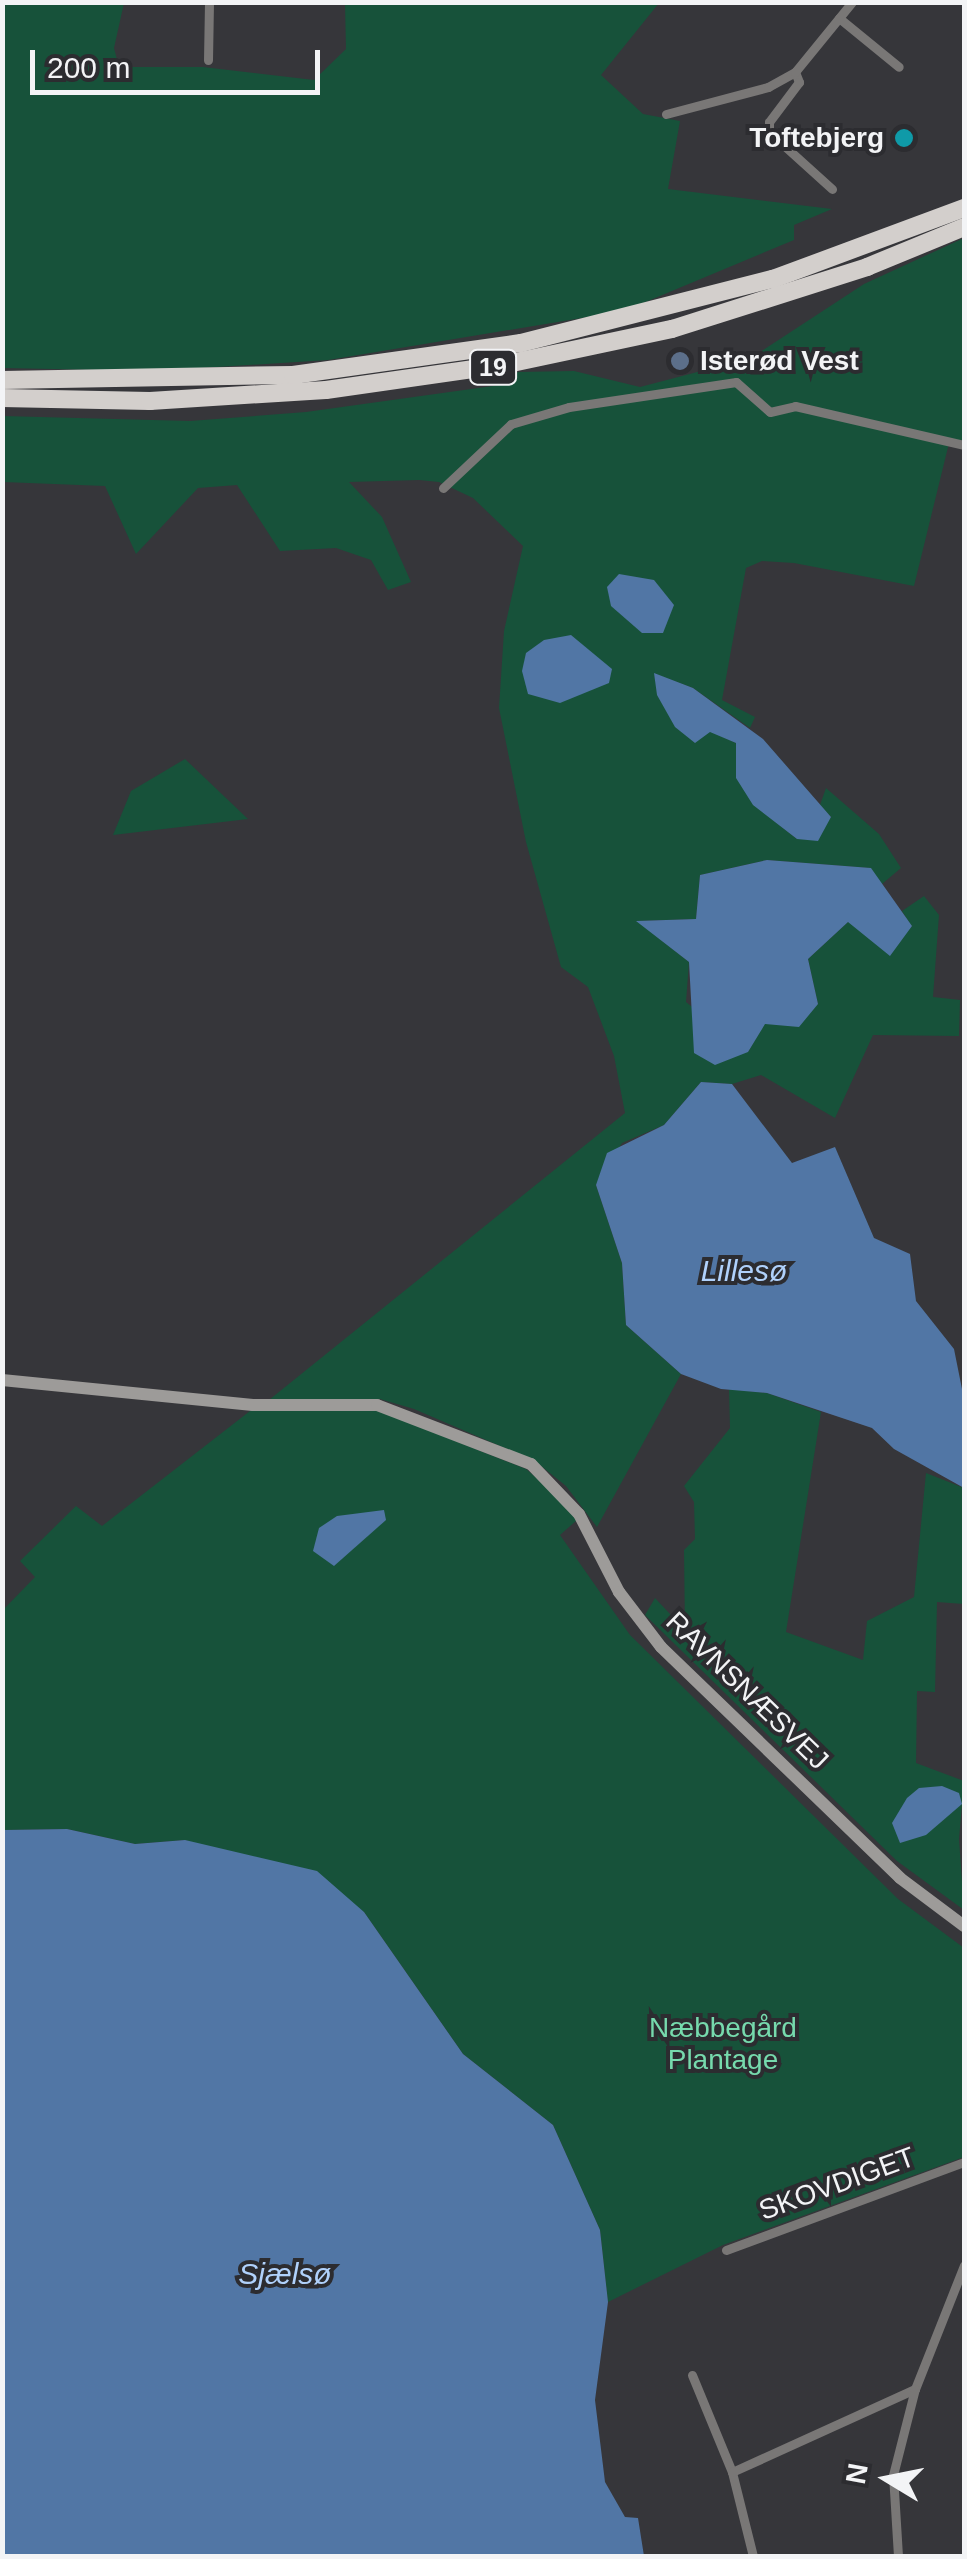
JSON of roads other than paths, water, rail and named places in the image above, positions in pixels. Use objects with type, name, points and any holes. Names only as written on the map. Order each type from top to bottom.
[{"type":"highway","name":"19","points":[[2,380],[294,374],[521,343],[773,279],[964,208]]},
{"type":"highway","name":"19","points":[[2,398],[150,400],[326,390],[502,366],[672,329],[867,267],[964,227]]},
{"type":"main road","name":"RAVNSNÆSVEJ","points":[[2,1380],[253,1405],[377,1405],[531,1464],[579,1514],[619,1592],[661,1647],[900,1878],[964,1926]]},
{"type":"street","points":[[208,60],[209,2]]},
{"type":"street","points":[[666,114],[768,87],[795,72],[852,2]]},
{"type":"street","points":[[839,18],[899,67]]},
{"type":"street","points":[[795,72],[799,82],[768,122],[768,132],[832,189]]},
{"type":"street","points":[[443,488],[510,424],[568,407],[736,382],[770,412],[795,406],[964,445]]},
{"type":"street","name":"SKOVDIGET","points":[[726,2250],[964,2162]]},
{"type":"street","points":[[898,2556],[893,2475],[914,2389],[964,2264]]},
{"type":"street","points":[[692,2375],[732,2472],[753,2556]]},
{"type":"street","points":[[732,2472],[914,2389]]},
{"type":"water","points":[[619,574],[654,580],[674,605],[663,633],[642,633],[611,606],[607,587]]},
{"type":"water","points":[[571,635],[612,669],[609,683],[560,703],[528,694],[522,671],[526,653],[544,640]]},
{"type":"water","points":[[654,673],[693,688],[763,739],[831,817],[818,841],[797,839],[753,805],[736,778],[736,743],[710,732],[695,743],[675,727],[657,695]]},
{"type":"water","points":[[767,860],[871,868],[912,926],[890,956],[848,922],[808,959],[818,1004],[799,1027],[765,1024],[748,1052],[715,1065],[694,1053],[689,962],[636,921],[696,919],[700,875]]},
{"type":"water","name":"Lillesø","points":[[701,1082],[732,1084],[792,1163],[835,1147],[874,1238],[910,1254],[916,1301],[954,1349],[964,1399],[964,1488],[894,1449],[872,1428],[767,1393],[721,1389],[681,1374],[626,1325],[622,1263],[596,1185],[607,1153],[664,1125]]},
{"type":"water","points":[[384,1510],[386,1520],[334,1566],[313,1551],[319,1528],[337,1516]]},
{"type":"water","points":[[942,1786],[959,1793],[962,1804],[926,1835],[900,1843],[892,1823],[907,1798],[919,1788]]},
{"type":"water","name":"Sjælsø","points":[[67,1829],[135,1844],[185,1840],[317,1871],[364,1912],[463,2054],[553,2125],[600,2230],[608,2302],[595,2400],[605,2482],[625,2517],[638,2518],[644,2556],[3,2556],[3,1830]]},
{"type":"place","name":"Toftebjerg","points":[[904,138]]},
{"type":"place","name":"Isterød Vest","points":[[680,361]]},
{"type":"park label","name":"Næbbegård Plantage","points":[[723,2044]]}]
